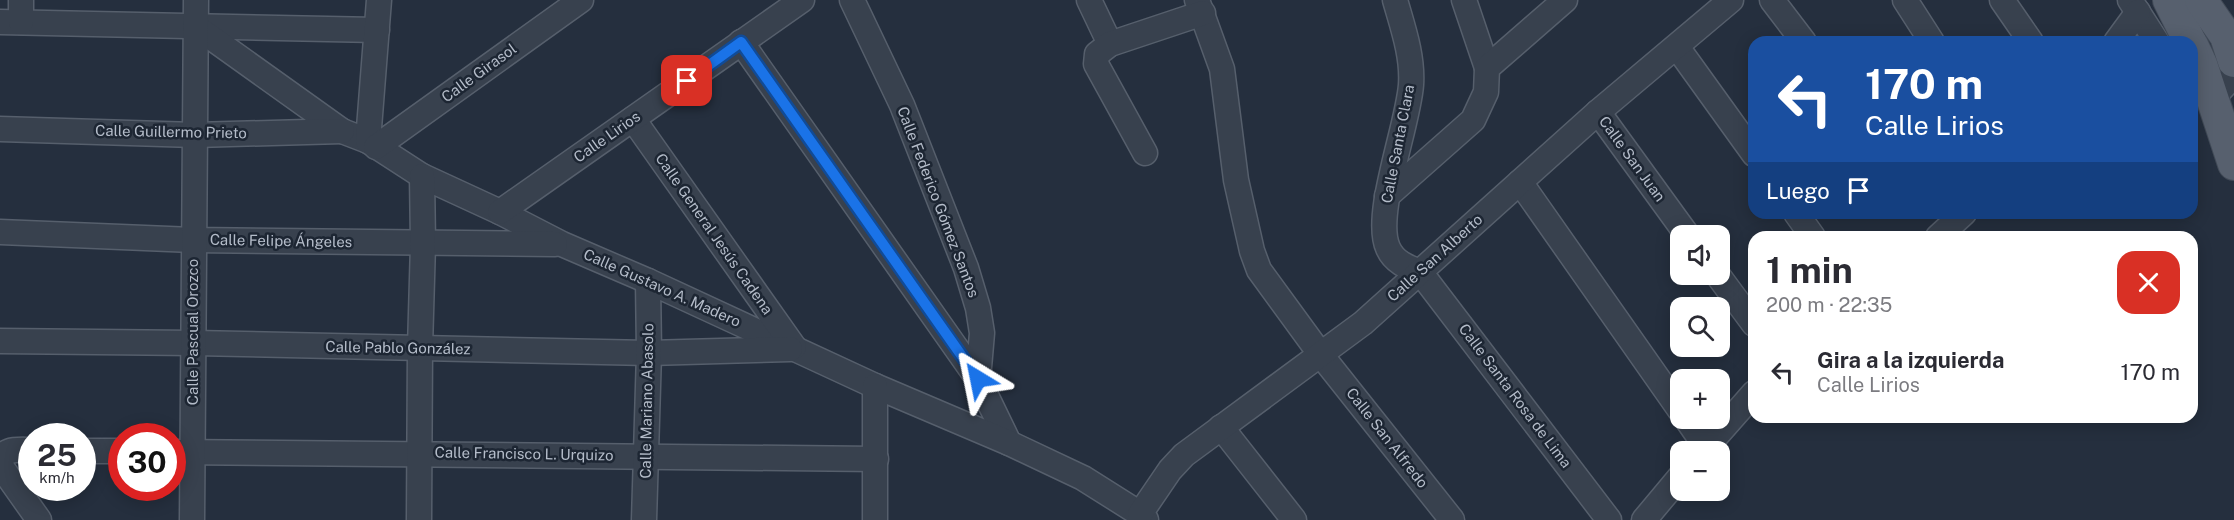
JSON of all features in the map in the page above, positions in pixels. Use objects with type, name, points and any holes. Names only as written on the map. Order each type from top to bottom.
[{"type":"main road","points":[[2169,0],[2187,36]]},
{"type":"main road","points":[[2201,0],[2231,41]]},
{"type":"main road","points":[[2198,61],[2234,164]]},
{"type":"street","name":"Calle Pascual Orozco","points":[[185,423],[194,343],[196,0]]},
{"type":"street","points":[[372,144],[379,0]]},
{"type":"street","name":"Calle Girasol","points":[[372,144],[581,0]]},
{"type":"street","name":"Calle Lirios","points":[[500,212],[802,0]]},
{"type":"street","name":"Calle Federico Gómez Santos","points":[[852,0],[902,105],[966,268],[978,308],[982,333],[978,379]]},
{"type":"street","points":[[1089,0],[1110,44]]},
{"type":"street","name":"Calle Santa Clara","points":[[1395,0],[1408,45],[1411,85],[1404,128],[1387,196],[1384,233],[1388,248],[1394,258],[1404,266],[1420,272]]},
{"type":"street","points":[[1387,196],[1473,120],[1486,92],[1488,68],[1464,0]]},
{"type":"street","points":[[1488,68],[1565,0]]},
{"type":"street","name":"Calle San Alberto","points":[[1143,517],[1164,478],[1184,455],[1364,323],[1598,112],[1731,0]]},
{"type":"street","points":[[1772,0],[1799,36]]},
{"type":"street","points":[[1905,0],[1928,36]]},
{"type":"street","points":[[2002,0],[2027,36]]},
{"type":"street","points":[[1145,153],[1096,64],[1097,54],[1110,44],[1200,6]]},
{"type":"street","name":"Calle San Alfredo","points":[[1200,6],[1222,69],[1236,180],[1252,251],[1259,270],[1321,355],[1452,520]]},
{"type":"street","points":[[2119,36],[2134,6]]},
{"type":"street","points":[[2134,6],[2153,36]]},
{"type":"street","points":[[14,15],[195,26],[377,30]]},
{"type":"street","name":"Calle Gustavo A. Madero","points":[[195,26],[342,131],[372,144],[422,176],[500,212],[561,244],[648,281],[875,386],[1010,443],[1083,478],[1143,517]]},
{"type":"street","points":[[2198,49],[2231,41]]},
{"type":"street","points":[[741,42],[978,379],[1010,443]]},
{"type":"street","points":[[1677,47],[1748,146]]},
{"type":"street","points":[[2212,99],[2234,75]]},
{"type":"street","name":"Calle San Juan","points":[[1598,112],[1680,225]]},
{"type":"street","name":"Calle General Jesús Cadena","points":[[633,119],[795,348]]},
{"type":"street","name":"Calle Guillermo Prieto","points":[[0,129],[195,135],[342,131]]},
{"type":"street","points":[[419,520],[422,176]]},
{"type":"street","points":[[1520,182],[1670,396]]},
{"type":"street","points":[[1939,227],[1953,219]]},
{"type":"street","name":"Calle Felipe Ángeles","points":[[0,232],[194,240],[561,244]]},
{"type":"street","name":"Calle Santa Rosa de Lima","points":[[1420,272],[1609,520]]},
{"type":"street","name":"Calle Mariano Abasolo","points":[[644,520],[649,353],[648,281]]},
{"type":"street","points":[[1725,285],[1748,316]]},
{"type":"street","name":"Calle Pablo González","points":[[0,341],[649,353],[795,348]]},
{"type":"street","points":[[875,386],[875,520]]},
{"type":"street","points":[[1711,441],[1748,400]]},
{"type":"street","points":[[1221,427],[1294,520]]},
{"type":"street","points":[[18,450],[10,450],[1,459],[3,472],[18,492]]},
{"type":"street","name":"Calle Francisco L. Urquizo","points":[[186,452],[876,459]]},
{"type":"street","name":"Calle Pascual Orozco","points":[[186,479],[192,520]]},
{"type":"street","points":[[1644,520],[1670,489]]},
{"type":"street","points":[[25,501],[39,520]]},
{"type":"route","points":[[687,81],[741,42],[978,379]]}]
